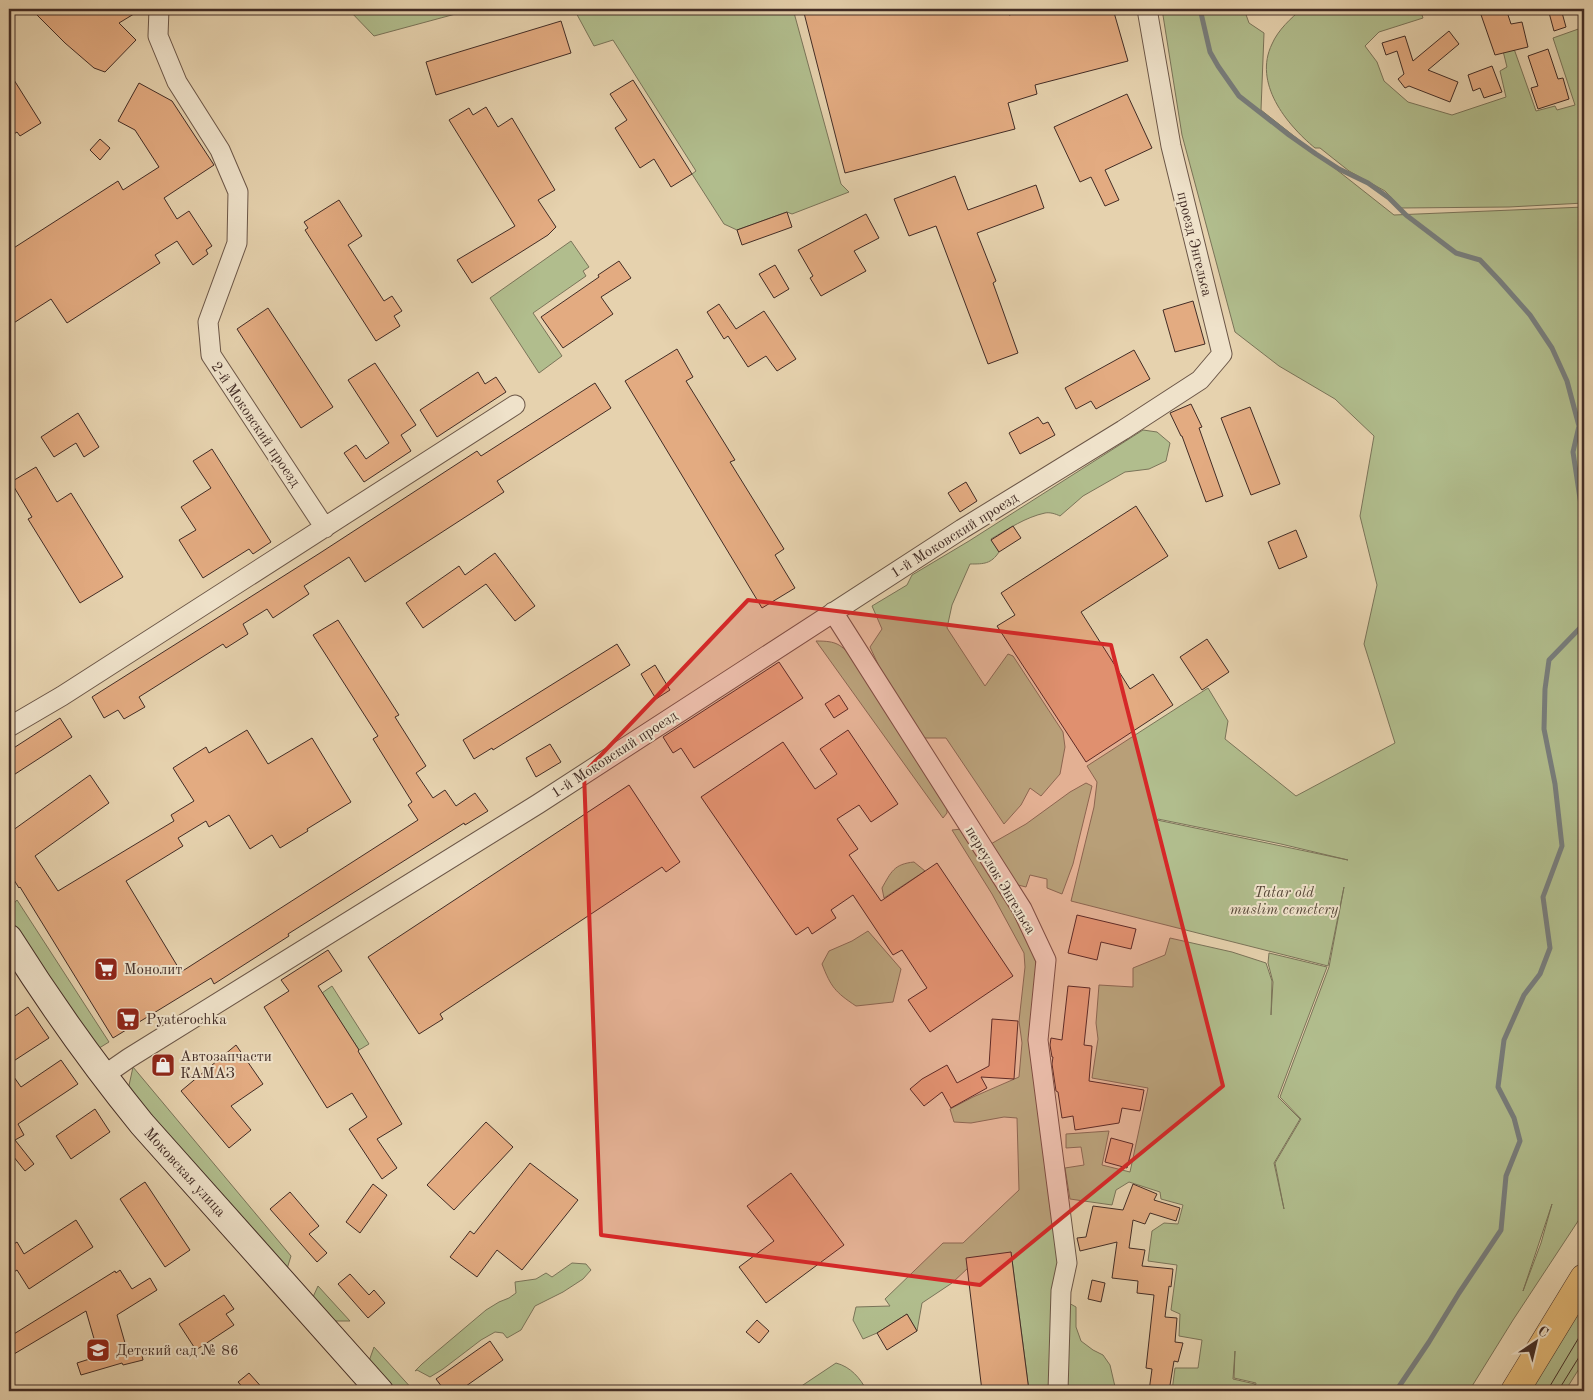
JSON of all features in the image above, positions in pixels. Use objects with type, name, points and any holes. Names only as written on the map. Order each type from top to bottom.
[{"type":"main road","points":[[1515,1391],[1584,1278]]},
{"type":"street","name":"2-й Моковский проезд","points":[[159,9],[158,36],[177,82],[220,150],[238,192],[237,243],[208,322],[210,355],[325,528]]},
{"type":"street","name":"проезд Энгельса","points":[[1123,430],[1200,380],[1222,354],[1171,146],[1147,9]]},
{"type":"street","points":[[9,726],[62,696],[515,405]]},
{"type":"street","name":"1-й Моковский проезд","points":[[103,1076],[538,804],[962,529],[1123,430]]},
{"type":"street","name":"переулок Энгельса","points":[[833,612],[1022,909],[1046,960],[1038,1040],[1067,1263],[1061,1291],[1058,1391]]},
{"type":"street","name":"Моковская улица","points":[[9,938],[62,1019],[103,1076],[142,1124],[380,1391]]},
{"type":"highlighted area","points":[[748,600],[1111,645],[1223,1086],[980,1285],[601,1235],[584,773]]},
{"type":"green space","points":[[348,9],[474,9],[374,36]]},
{"type":"green space","points":[[574,9],[793,9],[841,184],[849,192],[792,214],[787,212],[737,230],[724,224],[692,174],[696,171],[613,40],[594,46]]},
{"type":"green space","name":"Tatar old muslim cemetery","points":[[1162,9],[1244,9],[1249,23],[1264,33],[1261,110],[1394,215],[1584,207],[1584,1212],[1469,1391],[1254,1391],[1256,1383],[1234,1378],[1235,1351],[1233,1379],[1255,1384],[1253,1391],[1172,1391],[1175,1368],[1198,1368],[1202,1340],[1179,1336],[1180,1314],[1171,1310],[1177,1265],[1148,1261],[1152,1231],[1164,1223],[1178,1224],[1183,1205],[1161,1199],[1160,1192],[1129,1182],[1116,1190],[1112,1205],[1070,1199],[1065,1168],[1084,1165],[1081,1147],[1066,1148],[1066,1134],[1109,1131],[1102,1165],[1130,1172],[1148,1088],[1092,1078],[1098,1039],[1096,1023],[1099,985],[1133,987],[1133,968],[1165,955],[1170,938],[1232,952],[1266,963],[1272,981],[1271,1015],[1273,982],[1268,963],[1269,953],[1327,967],[1278,1097],[1300,1119],[1274,1163],[1284,1209],[1275,1163],[1301,1119],[1280,1097],[1329,967],[1344,887],[1328,966],[1071,901],[1094,807],[1097,782],[1087,766],[1208,688],[1228,721],[1225,739],[1296,796],[1395,743],[1364,644],[1377,585],[1360,516],[1374,436],[1335,399],[1279,366],[1235,332],[1182,135]],"holes":[[[1157,820],[1281,844],[1348,860]],[[1552,1204],[1541,1243],[1523,1291]]]},
{"type":"green space","points":[[1302,9],[1420,9],[1423,18],[1379,32],[1365,46],[1377,62],[1384,81],[1408,102],[1452,115],[1506,97],[1500,71],[1507,67],[1503,51],[1513,46],[1536,111],[1555,106],[1557,110],[1575,105],[1553,38],[1584,27],[1584,203],[1509,207],[1401,208],[1385,191],[1349,171],[1320,148],[1315,148],[1293,127],[1276,102],[1270,88],[1267,59],[1272,44],[1281,29]]},
{"type":"green space","points":[[571,241],[589,267],[583,271],[586,276],[533,313],[562,356],[539,373],[490,298]]},
{"type":"green space","points":[[1143,430],[1157,432],[1170,443],[1166,461],[1149,469],[1125,472],[1083,496],[1060,516],[1045,513],[1031,517],[991,539],[999,552],[993,559],[987,562],[970,564],[952,605],[947,628],[985,686],[1008,654],[1013,656],[1063,732],[1065,747],[1060,774],[1041,796],[1030,788],[1021,805],[1004,824],[946,738],[922,738],[889,688],[870,647],[882,629],[872,606],[907,585],[912,575],[969,541]]},
{"type":"green space","points":[[816,641],[838,644],[854,660],[947,805],[947,813],[943,818]]},
{"type":"green space","points":[[1086,783],[1092,786],[1073,864],[1062,894],[1047,888],[1047,879],[1030,875],[1026,887],[1014,884],[989,845],[1026,824],[1070,792]]},
{"type":"green space","points":[[962,829],[1002,890],[1034,952],[1060,1249],[1054,1391],[1029,1391],[1011,1252],[968,1268],[952,1283],[922,1303],[917,1331],[907,1314],[877,1333],[863,1339],[853,1320],[856,1307],[890,1306],[885,1299],[943,1243],[963,1243],[1019,1190],[1017,1118],[1004,1117],[971,1123],[954,1122],[950,1109],[1019,1077],[1022,1043],[1019,1021],[1025,967],[1024,953],[992,894],[952,830]]},
{"type":"green space","points":[[914,862],[925,871],[884,898],[882,888],[891,873],[897,867]]},
{"type":"green space","points":[[17,900],[109,1042],[96,1050],[43,974],[9,916],[9,909]]},
{"type":"green space","points":[[868,931],[901,969],[893,1002],[856,1006],[834,988],[822,964],[829,951],[852,941]]},
{"type":"green space","points":[[332,986],[369,1044],[359,1050],[322,993]]},
{"type":"green space","points":[[133,1067],[291,1256],[286,1272],[128,1090]]},
{"type":"green space","points":[[572,1263],[586,1264],[591,1270],[583,1279],[563,1292],[535,1306],[521,1330],[507,1338],[503,1333],[495,1332],[430,1377],[417,1370],[415,1371],[486,1310],[516,1293],[515,1282],[536,1279],[546,1273],[552,1277]]},
{"type":"green space","points":[[318,1286],[350,1321],[335,1321],[313,1297]]},
{"type":"green space","points":[[1584,1301],[1584,1361],[1565,1391],[1529,1391]]},
{"type":"green space","points":[[1067,1302],[1076,1307],[1076,1327],[1081,1341],[1103,1355],[1110,1365],[1116,1391],[1064,1391]]},
{"type":"green space","points":[[374,1347],[414,1391],[393,1391],[368,1364]]},
{"type":"green space","points":[[836,1363],[846,1367],[854,1374],[867,1391],[794,1391]]},
{"type":"building","points":[[31,9],[142,9],[119,23],[136,40],[105,72],[94,68],[65,43]]},
{"type":"building","points":[[803,9],[1008,9],[1009,15],[1033,9],[1113,9],[1128,61],[1035,85],[1037,94],[1008,103],[1015,129],[845,173]]},
{"type":"building","points":[[1479,9],[1506,9],[1511,24],[1522,22],[1528,47],[1495,55]]},
{"type":"building","points":[[1548,9],[1561,9],[1566,27],[1554,31]]},
{"type":"building","points":[[561,21],[571,53],[436,95],[426,62]]},
{"type":"building","points":[[1449,31],[1459,44],[1428,70],[1458,82],[1450,102],[1409,86],[1405,88],[1398,79],[1404,74],[1397,51],[1386,55],[1382,43],[1405,36],[1413,61]]},
{"type":"building","points":[[1548,49],[1558,79],[1563,78],[1569,99],[1538,109],[1531,88],[1538,86],[1528,56]]},
{"type":"building","points":[[1492,66],[1502,92],[1484,98],[1480,88],[1473,91],[1468,75]]},
{"type":"building","points":[[9,72],[41,123],[20,136],[17,132],[9,137]]},
{"type":"building","points":[[633,80],[692,174],[671,187],[654,159],[640,168],[615,128],[627,120],[610,94]]},
{"type":"building","points":[[139,83],[172,101],[214,165],[164,198],[177,219],[189,211],[212,246],[206,250],[208,254],[193,265],[177,241],[155,255],[160,263],[67,323],[51,299],[9,326],[9,251],[118,181],[123,190],[159,167],[135,130],[118,121]]},
{"type":"building","points":[[1127,94],[1152,148],[1105,170],[1119,200],[1105,206],[1091,177],[1080,182],[1054,127]]},
{"type":"building","points":[[486,107],[498,127],[512,118],[555,190],[538,200],[556,227],[548,235],[472,283],[457,260],[515,226],[449,120],[469,108],[473,115]]},
{"type":"building","points":[[100,139],[110,148],[100,160],[90,150]]},
{"type":"building","points":[[955,176],[968,210],[1036,185],[1044,208],[977,233],[996,281],[993,283],[1018,353],[988,364],[936,226],[909,236],[894,199]]},
{"type":"building","points":[[339,200],[362,236],[348,245],[384,301],[392,296],[402,311],[394,316],[400,326],[376,341],[305,230],[308,228],[304,222]]},
{"type":"building","points":[[787,212],[792,227],[742,245],[737,230]]},
{"type":"building","points":[[866,214],[879,238],[854,251],[866,271],[821,296],[810,278],[813,276],[798,250]]},
{"type":"building","points":[[619,261],[631,278],[601,297],[613,314],[563,348],[541,317]]},
{"type":"building","points":[[775,265],[789,289],[774,298],[759,274]]},
{"type":"building","points":[[1193,301],[1205,344],[1175,352],[1163,310]]},
{"type":"building","points":[[719,304],[736,329],[764,311],[796,359],[777,371],[766,356],[748,367],[728,336],[724,339],[707,312]]},
{"type":"building","points":[[268,308],[333,407],[301,428],[237,329]]},
{"type":"building","points":[[677,349],[693,377],[686,381],[735,460],[730,462],[784,549],[775,555],[795,588],[762,608],[625,381]]},
{"type":"building","points":[[1134,350],[1150,379],[1096,409],[1091,401],[1076,409],[1065,388]]},
{"type":"building","points":[[375,363],[416,425],[401,435],[411,451],[364,482],[344,453],[356,445],[366,459],[389,443],[348,380]]},
{"type":"building","points":[[478,372],[485,384],[496,377],[506,392],[437,437],[420,410]]},
{"type":"building","points":[[595,383],[611,408],[497,481],[504,492],[365,582],[349,557],[304,586],[309,594],[273,618],[267,609],[243,624],[248,634],[226,648],[223,644],[139,697],[145,707],[124,719],[118,710],[104,718],[92,697],[477,451],[481,456]]},
{"type":"building","points":[[1191,404],[1202,427],[1199,428],[1223,496],[1206,502],[1182,436],[1170,413]]},
{"type":"building","points":[[1250,407],[1280,484],[1251,495],[1221,418]]},
{"type":"building","points":[[78,413],[99,447],[84,457],[76,443],[54,457],[41,437]]},
{"type":"building","points":[[1038,417],[1043,424],[1048,422],[1055,435],[1020,454],[1009,433]]},
{"type":"building","points":[[212,449],[271,542],[253,554],[249,549],[203,578],[179,540],[196,530],[181,507],[211,488],[193,461]]},
{"type":"building","points":[[36,467],[57,502],[71,493],[123,577],[80,603],[28,519],[32,517],[11,482]]},
{"type":"building","points":[[966,482],[977,501],[960,512],[948,493]]},
{"type":"building","points":[[1136,506],[1168,556],[1081,612],[1130,689],[1153,674],[1173,705],[1086,762],[997,626],[1015,615],[1001,593]]},
{"type":"building","points":[[1013,526],[1021,538],[999,552],[991,540]]},
{"type":"building","points":[[1296,530],[1307,557],[1279,569],[1268,542]]},
{"type":"building","points":[[495,553],[535,606],[515,621],[486,584],[423,628],[406,603],[459,566],[465,575]]},
{"type":"building","points":[[338,620],[399,715],[395,717],[426,766],[416,773],[433,798],[445,790],[456,806],[475,793],[488,811],[465,825],[464,823],[288,934],[289,936],[214,984],[211,978],[113,1038],[9,872],[9,833],[90,775],[109,803],[35,856],[58,891],[174,821],[171,815],[194,801],[173,768],[206,747],[209,753],[247,730],[268,764],[312,738],[351,802],[280,848],[272,835],[250,849],[229,815],[209,827],[206,821],[178,838],[183,846],[126,881],[181,972],[418,820],[408,805],[412,802],[373,739],[378,736],[313,635]]},
{"type":"building","points":[[1207,639],[1229,672],[1202,690],[1180,657]]},
{"type":"building","points":[[617,644],[630,665],[493,750],[492,748],[474,759],[463,740]]},
{"type":"building","points":[[779,662],[803,698],[694,768],[681,748],[673,753],[663,737]]},
{"type":"building","points":[[655,665],[670,690],[656,699],[641,674]]},
{"type":"building","points":[[839,695],[848,709],[834,718],[825,704]]},
{"type":"building","points":[[60,718],[72,737],[9,778],[9,751]]},
{"type":"building","points":[[848,730],[898,804],[871,822],[859,805],[837,819],[858,849],[849,855],[881,901],[937,863],[1013,976],[930,1032],[908,1000],[927,988],[902,950],[893,955],[853,895],[831,910],[836,918],[812,934],[808,927],[796,935],[701,797],[783,742],[815,789],[837,774],[820,749]]},
{"type":"building","points":[[550,744],[561,762],[536,777],[526,758]]},
{"type":"building","points":[[629,785],[680,862],[666,872],[662,867],[440,1014],[443,1019],[419,1034],[368,957]]},
{"type":"building","points":[[1077,915],[1136,929],[1131,949],[1101,942],[1097,960],[1068,953]]},
{"type":"building","points":[[328,950],[342,971],[318,986],[359,1050],[402,1124],[377,1139],[397,1168],[382,1179],[349,1129],[367,1117],[352,1093],[327,1108],[264,1007],[289,991],[281,980]]},
{"type":"building","points":[[1068,986],[1090,988],[1084,1045],[1092,1046],[1089,1081],[1144,1090],[1140,1111],[1122,1108],[1119,1123],[1075,1130],[1073,1116],[1062,1118],[1058,1092],[1056,1091],[1050,1045],[1051,1038],[1062,1040]]},
{"type":"building","points":[[28,1007],[49,1038],[9,1064],[9,1020]]},
{"type":"building","points":[[992,1019],[1018,1021],[1014,1079],[981,1077],[987,1088],[951,1108],[942,1092],[924,1106],[910,1089],[922,1079],[947,1065],[957,1083],[989,1066]]},
{"type":"building","points":[[236,1045],[263,1084],[231,1106],[251,1130],[229,1148],[181,1091]]},
{"type":"building","points":[[61,1060],[78,1084],[18,1124],[24,1135],[15,1140],[34,1164],[25,1171],[9,1151],[9,1070],[21,1087]]},
{"type":"building","points":[[95,1109],[110,1132],[71,1159],[56,1136]]},
{"type":"building","points":[[486,1122],[513,1147],[454,1210],[427,1185]]},
{"type":"building","points":[[1111,1138],[1133,1144],[1127,1168],[1105,1162]]},
{"type":"building","points":[[530,1163],[578,1200],[522,1270],[497,1250],[477,1277],[450,1257],[470,1231],[474,1234]]},
{"type":"building","points":[[791,1173],[844,1245],[766,1303],[739,1267],[774,1241],[747,1206]]},
{"type":"building","points":[[145,1182],[190,1250],[165,1267],[120,1199]]},
{"type":"building","points":[[373,1184],[387,1195],[360,1233],[346,1222]]},
{"type":"building","points":[[1133,1184],[1157,1194],[1154,1200],[1180,1208],[1176,1221],[1150,1213],[1145,1224],[1133,1220],[1129,1248],[1145,1250],[1142,1266],[1173,1269],[1165,1317],[1177,1318],[1175,1342],[1183,1343],[1178,1362],[1174,1361],[1169,1391],[1149,1391],[1152,1369],[1146,1368],[1154,1295],[1137,1293],[1138,1281],[1112,1278],[1117,1242],[1080,1251],[1077,1238],[1086,1237],[1093,1206],[1123,1210]]},
{"type":"building","points":[[290,1192],[319,1226],[309,1234],[327,1253],[317,1262],[270,1209]]},
{"type":"building","points":[[76,1220],[93,1247],[29,1289],[17,1270],[9,1275],[9,1247],[17,1242],[24,1254]]},
{"type":"building","points":[[1011,1252],[1029,1391],[982,1391],[966,1258]]},
{"type":"building","points":[[120,1270],[132,1289],[150,1278],[157,1290],[117,1315],[127,1350],[140,1347],[143,1360],[123,1365],[122,1363],[81,1375],[77,1363],[99,1356],[86,1311],[9,1357],[9,1337],[115,1271],[116,1273]]},
{"type":"building","points":[[350,1274],[369,1295],[374,1290],[385,1303],[368,1318],[338,1284]]},
{"type":"building","points":[[1092,1280],[1105,1283],[1101,1302],[1088,1299]]},
{"type":"building","points":[[224,1295],[234,1309],[226,1314],[234,1325],[196,1350],[179,1324]]},
{"type":"building","points":[[907,1314],[917,1331],[887,1350],[877,1333]]},
{"type":"building","points":[[757,1320],[769,1331],[759,1343],[746,1332]]},
{"type":"building","points":[[490,1341],[503,1360],[459,1391],[445,1391],[436,1379]]},
{"type":"building","points":[[249,1373],[265,1391],[246,1391],[238,1382]]},
{"type":"waterway","points":[[1198,9],[1201,13],[1210,52],[1239,96],[1316,154],[1339,169],[1368,183],[1389,198],[1406,215],[1456,253],[1480,260],[1530,315],[1552,348],[1567,381],[1579,426],[1573,452],[1584,525]]},
{"type":"waterway","points":[[1396,1391],[1501,1230],[1506,1176],[1520,1141],[1514,1118],[1498,1087],[1504,1040],[1524,995],[1540,974],[1550,948],[1543,897],[1562,846],[1555,784],[1544,729],[1545,689],[1549,660],[1580,628],[1584,619]]},
{"type":"tram line","points":[[1547,1391],[1584,1329]]},
{"type":"tram line","points":[[1558,1391],[1584,1349]]},
{"type":"place","name":"Монолит","points":[[106,969]]},
{"type":"place","name":"Pyaterochka","points":[[128,1019]]},
{"type":"place","name":"Автозапчасти КАМАЗ","points":[[163,1065]]},
{"type":"place","name":"Детский сад № 86","points":[[98,1350]]}]
